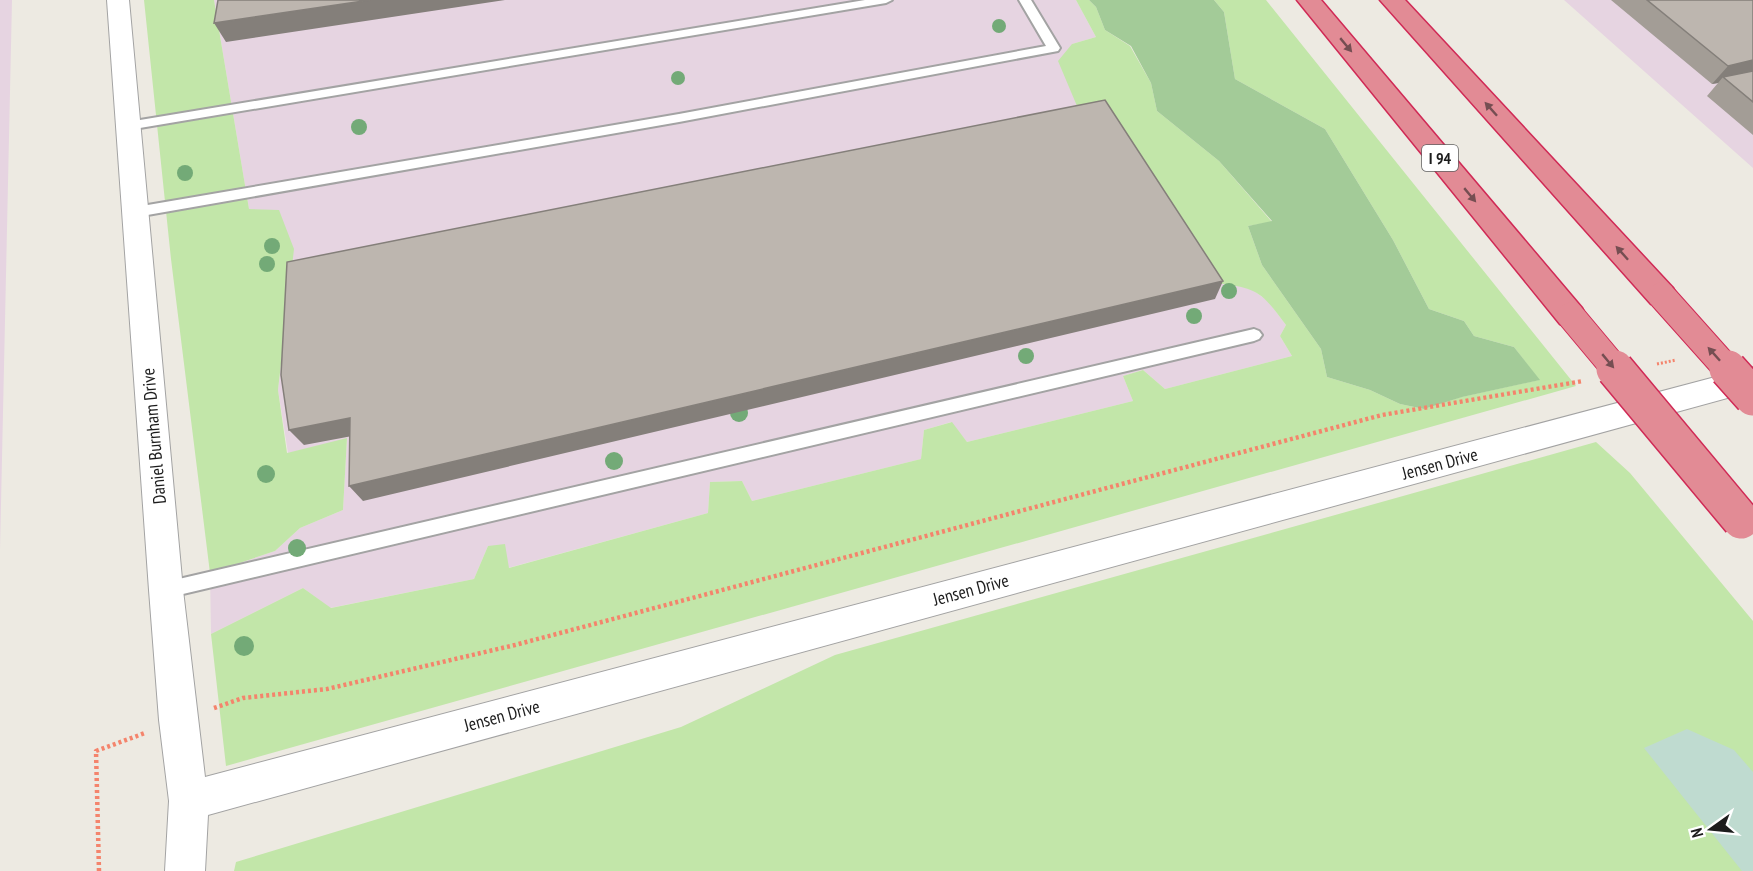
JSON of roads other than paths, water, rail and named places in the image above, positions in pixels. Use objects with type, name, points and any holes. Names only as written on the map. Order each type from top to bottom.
[{"type":"highway","name":"I 94","points":[[1308,0],[1747,527]]},
{"type":"highway","points":[[1392,0],[1753,397]]},
{"type":"street","name":"Daniel Burnham Drive","points":[[118,0],[166,590],[178,720],[189,801],[185,871]]},
{"type":"street","name":"Jensen Drive","points":[[189,801],[1753,379]]},
{"type":"lane","points":[[128,126],[886,0]]},
{"type":"lane","points":[[136,212],[679,118],[1054,48],[1025,0]]},
{"type":"lane","points":[[166,590],[1254,335]]}]
